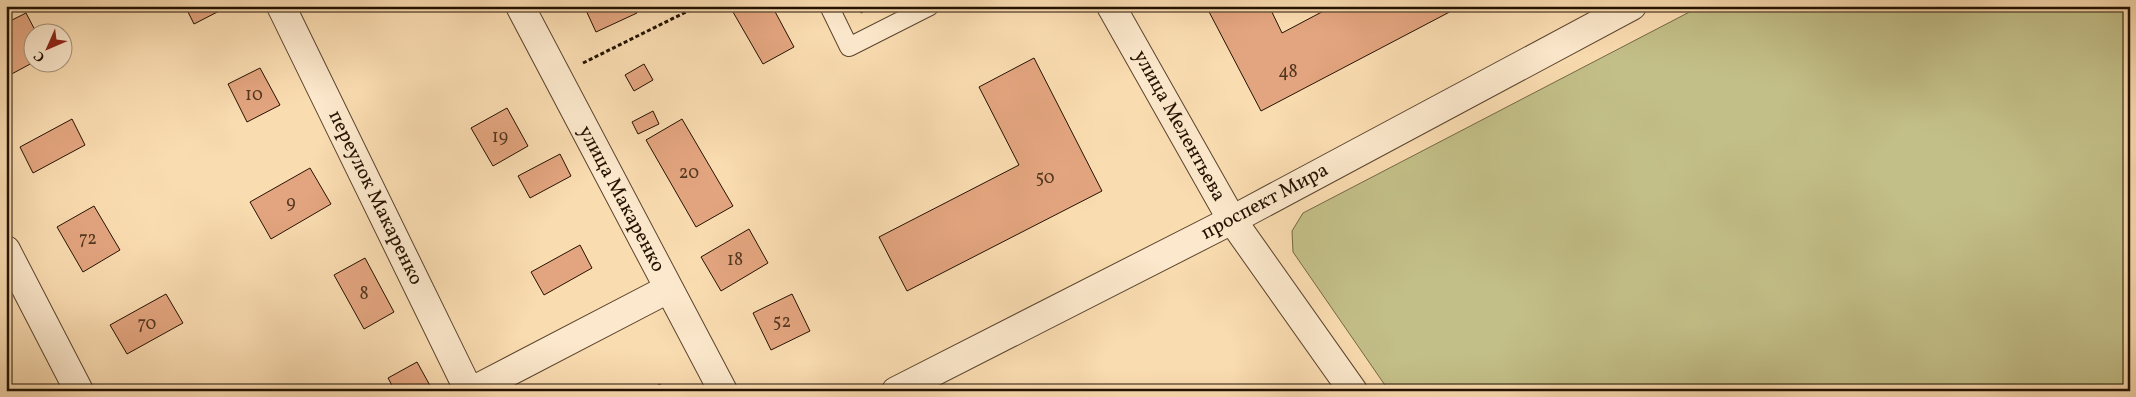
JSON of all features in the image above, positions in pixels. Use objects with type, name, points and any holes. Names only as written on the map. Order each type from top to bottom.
[{"type":"street","name":"переулок Макаренко","points":[[282,6],[471,391],[668,289]]},
{"type":"street","name":"улица Макаренко","points":[[520,6],[723,391]]},
{"type":"street","name":"улица Мелентьева","points":[[1111,6],[1232,220],[1352,391]]},
{"type":"street","name":"проспект Мира","points":[[896,391],[1232,220],[1632,6]]},
{"type":"street","points":[[6,250],[79,391]]},
{"type":"lane","points":[[829,6],[849,47],[930,6]]},
{"type":"path","points":[[556,76],[698,6]]},
{"type":"shaded area","points":[[1701,6],[2130,6],[2130,391],[1389,391],[1293,252],[1292,231],[1303,213]]},
{"type":"building","points":[[185,6],[229,6],[194,24]]},
{"type":"building","points":[[584,6],[634,6],[637,13],[596,32]]},
{"type":"building","points":[[743,6],[772,6],[794,47],[763,64],[733,12]]},
{"type":"building","points":[[857,6],[873,6],[861,13]]},
{"type":"building","points":[[1206,6],[1269,6],[1282,33],[1333,6],[1461,6],[1261,111]]},
{"type":"building","points":[[26,13],[31,22],[22,22],[22,68],[6,77],[6,23]]},
{"type":"building","points":[[1034,58],[1102,191],[907,291],[879,237],[1019,165],[979,87]]},
{"type":"building","points":[[644,64],[653,80],[634,91],[625,75]]},
{"type":"building","points":[[260,68],[280,105],[247,122],[228,84]]},
{"type":"building","points":[[507,108],[528,146],[493,166],[471,128]]},
{"type":"building","points":[[653,111],[659,124],[638,134],[632,122]]},
{"type":"building","points":[[72,119],[85,145],[33,173],[20,147]]},
{"type":"building","points":[[682,119],[733,206],[696,227],[646,140]]},
{"type":"building","points":[[560,154],[571,176],[530,198],[518,176]]},
{"type":"building","points":[[310,168],[331,204],[271,239],[250,202]]},
{"type":"building","points":[[94,206],[120,250],[83,272],[57,227]]},
{"type":"building","points":[[749,229],[768,263],[721,291],[701,257]]},
{"type":"building","points":[[580,245],[592,268],[544,295],[531,272]]},
{"type":"building","points":[[365,258],[394,312],[364,329],[334,275]]},
{"type":"building","points":[[166,294],[183,323],[127,354],[110,325]]},
{"type":"building","points":[[792,294],[810,331],[771,350],[753,313]]},
{"type":"building","points":[[417,362],[433,391],[395,391],[388,378]]},
{"type":"building","points":[[660,384],[664,391],[646,391]]}]
